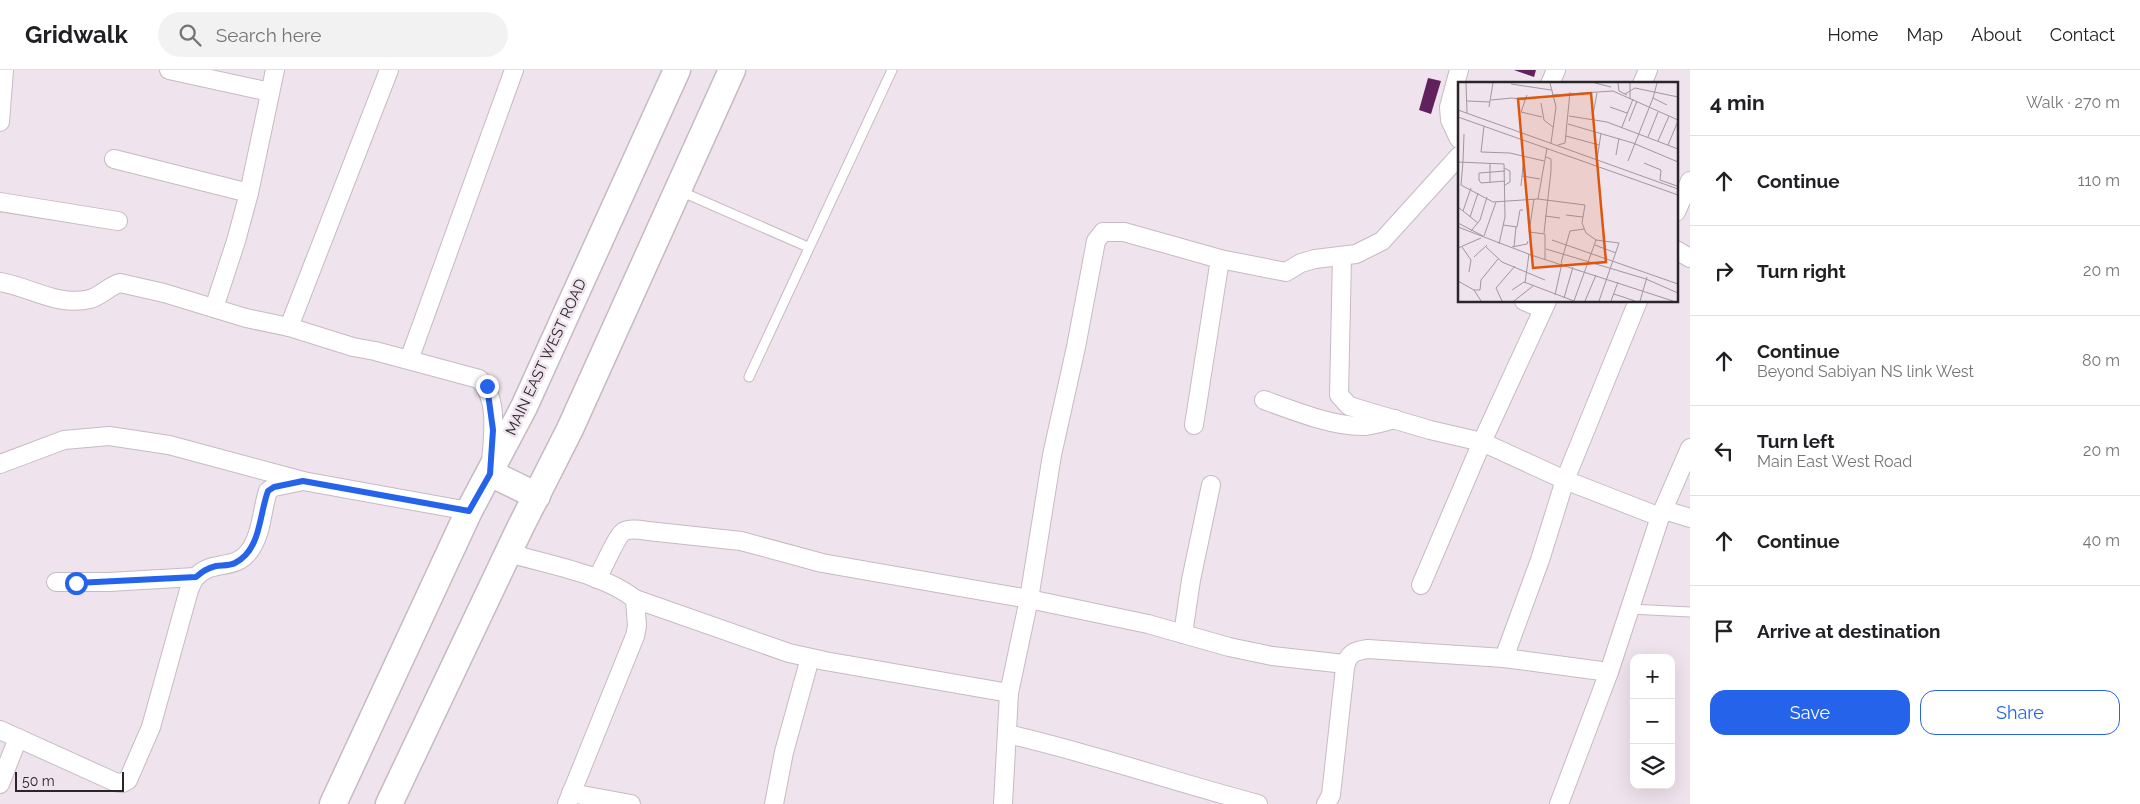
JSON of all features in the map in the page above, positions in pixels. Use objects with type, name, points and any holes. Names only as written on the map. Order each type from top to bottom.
[{"type":"main road","points":[[389,804],[508,553],[570,429],[732,70]]},
{"type":"main road","name":"MAIN EAST WEST ROAD","points":[[333,804],[469,511],[524,407],[674,71]]},
{"type":"main road","points":[[490,474],[537,496]]},
{"type":"street","points":[[0,122],[4,70]]},
{"type":"street","points":[[169,70],[270,92]]},
{"type":"street","points":[[214,308],[236,241],[249,193],[275,70]]},
{"type":"street","points":[[289,328],[389,70]]},
{"type":"street","points":[[409,360],[514,70]]},
{"type":"street","points":[[1458,70],[1449,107],[1450,120],[1458,136]]},
{"type":"street","points":[[1551,82],[1556,70]]},
{"type":"street","points":[[1643,82],[1648,70]]},
{"type":"street","points":[[1003,804],[1009,693],[1028,599],[1052,455],[1076,347],[1096,242],[1103,232],[1124,232],[1220,259],[1286,272],[1301,263],[1315,259],[1356,254],[1382,241],[1458,157]]},
{"type":"street","points":[[114,159],[249,193]]},
{"type":"street","points":[[1678,208],[1690,181]]},
{"type":"street","points":[[0,202],[118,221]]},
{"type":"street","points":[[1678,251],[1690,258]]},
{"type":"street","points":[[1342,256],[1339,395],[1349,406],[1430,430],[1482,442],[1565,480],[1662,514],[1690,518]]},
{"type":"street","points":[[1194,425],[1220,259]]},
{"type":"street","points":[[0,282],[59,300],[75,301],[92,298],[120,283],[353,347],[479,379],[487,386],[493,430],[490,474]]},
{"type":"street","points":[[1421,585],[1482,442],[1545,305],[1529,302]]},
{"type":"street","points":[[1504,658],[1540,560],[1565,480],[1638,302]]},
{"type":"street","points":[[1264,400],[1298,412],[1347,424],[1373,425],[1396,419]]},
{"type":"street","points":[[0,464],[64,440],[109,436],[169,445],[303,481],[469,511]]},
{"type":"street","points":[[1558,804],[1609,672],[1662,514],[1690,448]]},
{"type":"street","points":[[0,730],[115,782],[123,783],[128,780],[151,727],[189,590],[196,577],[207,569],[233,564],[243,558],[252,548],[257,536],[268,491],[274,487],[303,481]]},
{"type":"street","points":[[1183,634],[1193,570],[1211,486]]},
{"type":"street","points":[[597,579],[623,532],[632,530],[741,541],[822,563],[1028,599],[1148,624],[1229,647],[1272,656],[1345,664]]},
{"type":"street","points":[[508,553],[597,579],[624,590],[635,599],[748,640],[810,658],[1009,693]]},
{"type":"street","points":[[56,582],[109,582],[196,577]]},
{"type":"street","points":[[631,804],[569,798],[634,636],[637,626],[635,599]]},
{"type":"street","points":[[1326,804],[1331,795],[1345,664],[1350,654],[1368,649],[1504,658],[1609,672]]},
{"type":"street","points":[[774,804],[784,752],[810,658]]},
{"type":"street","points":[[1007,734],[1087,754],[1172,781],[1258,804]]},
{"type":"street","points":[[0,784],[18,738]]},
{"type":"lane","points":[[749,377],[892,70]]},
{"type":"lane","points":[[677,190],[808,247]]},
{"type":"lane","points":[[1630,609],[1690,612]]},
{"type":"building","points":[[1514,70],[1536,70],[1534,77]]},
{"type":"building","points":[[1428,78],[1441,81],[1431,114],[1419,110]]},
{"type":"route","points":[[76,583],[196,577],[215,566],[233,564],[243,558],[252,548],[257,536],[268,491],[274,487],[303,481],[469,511],[490,474],[493,430],[487,386]]}]
